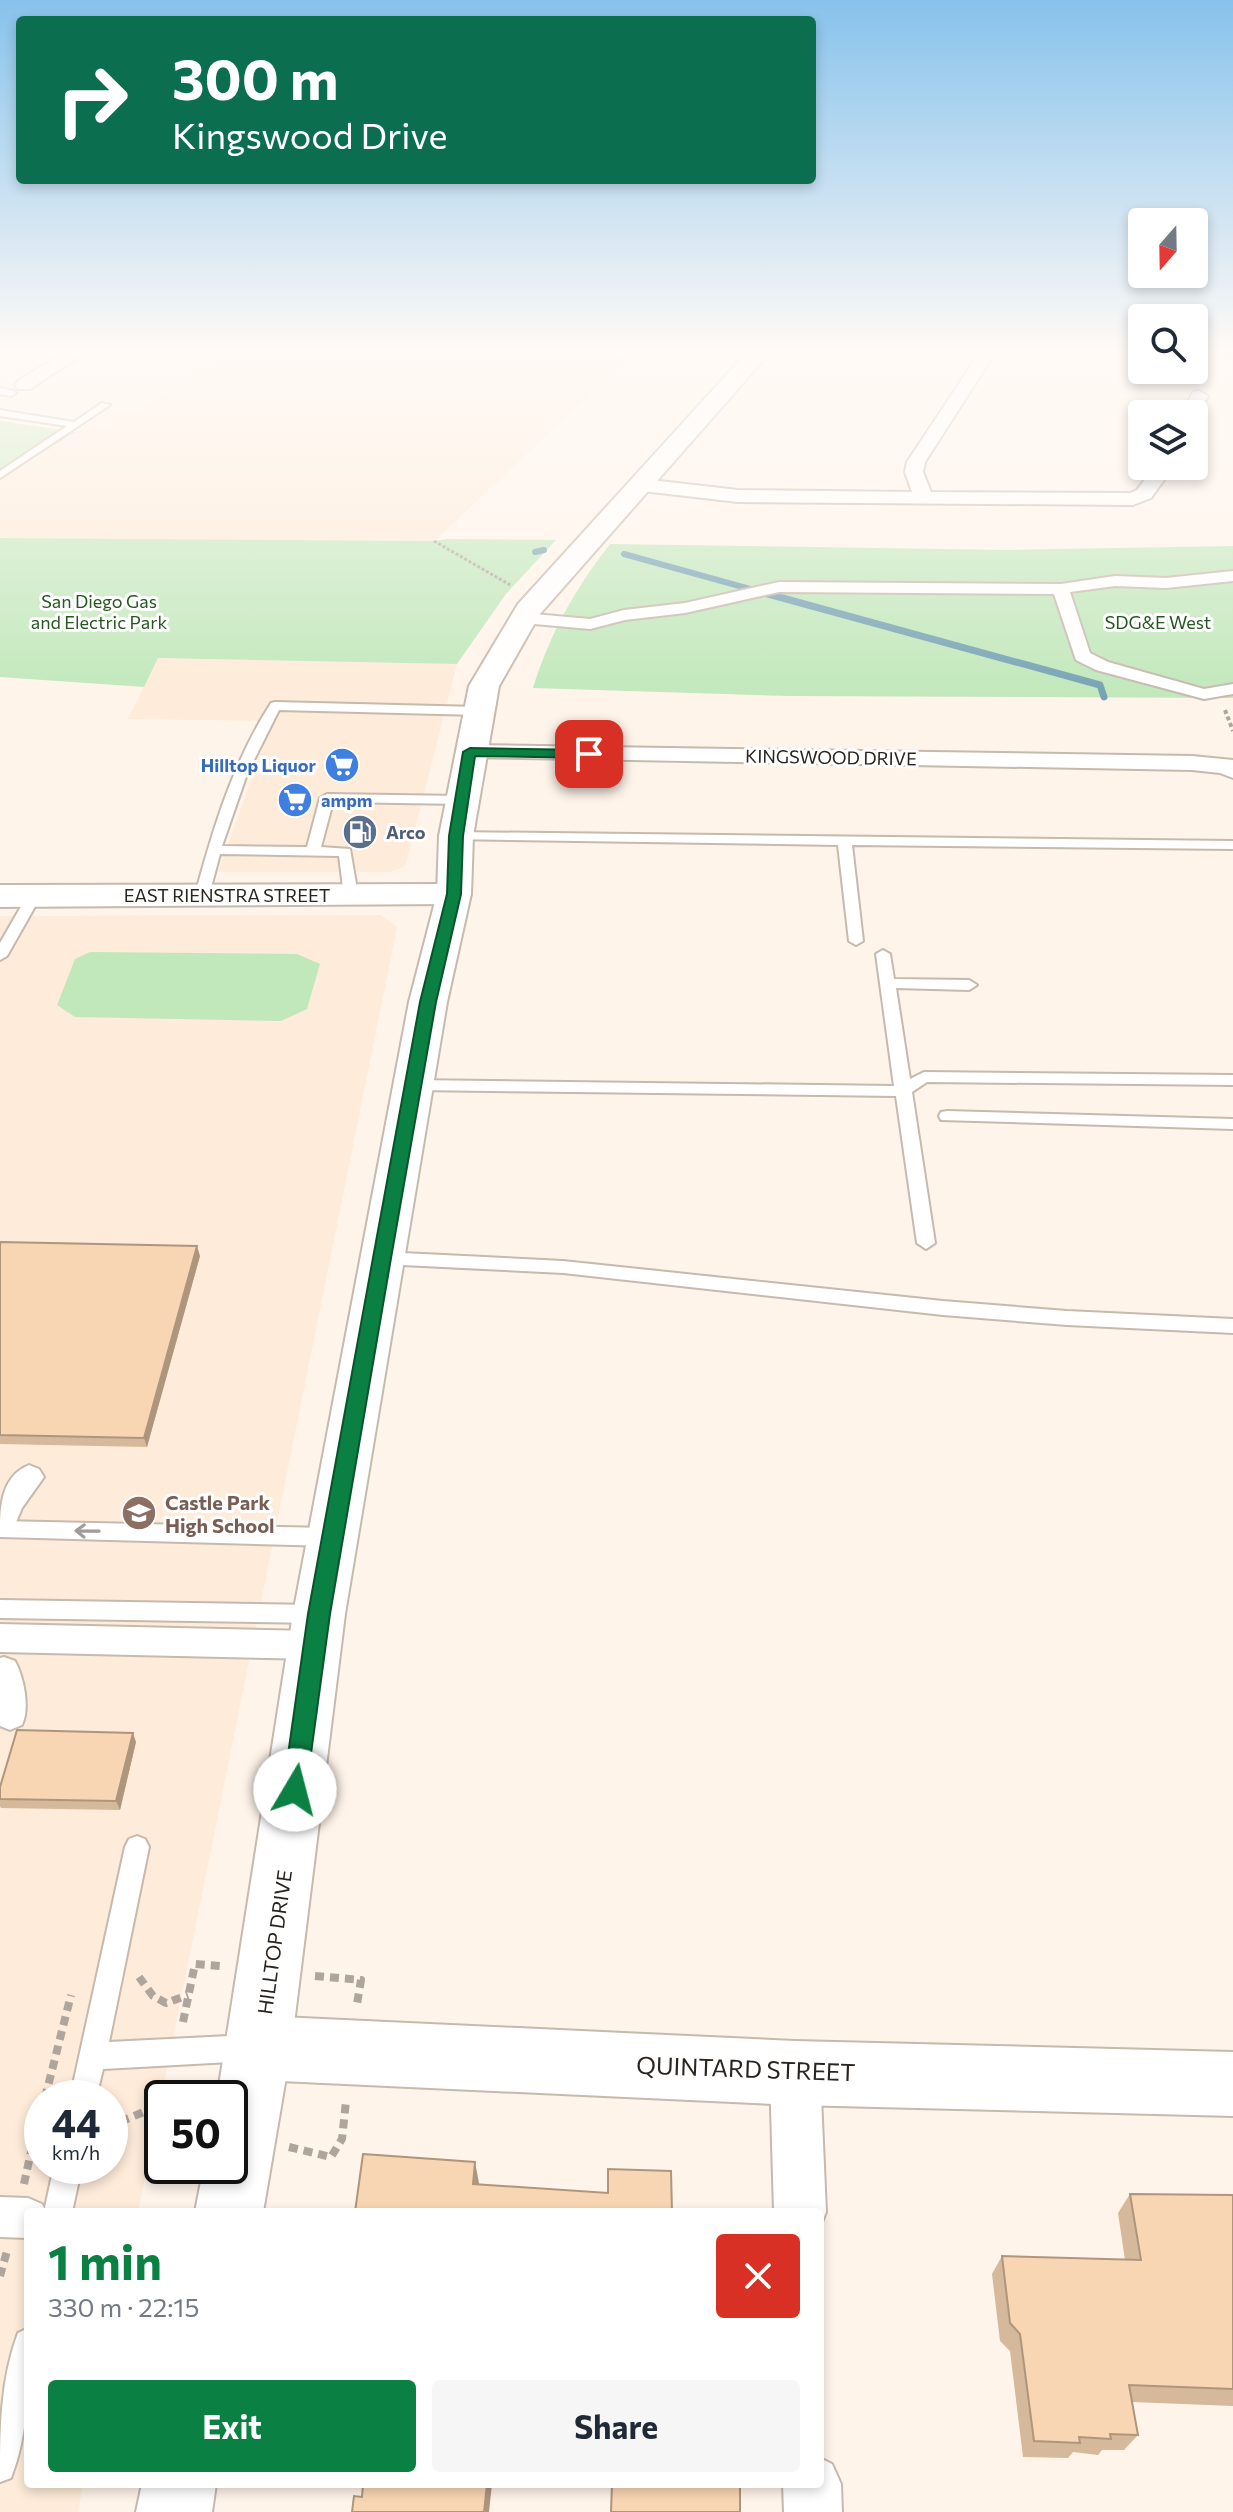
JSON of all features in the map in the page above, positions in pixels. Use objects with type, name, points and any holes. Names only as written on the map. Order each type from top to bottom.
[{"type":"main road","name":"HILLTOP DRIVE","points":[[230,2208],[259,2048],[317,1630],[428,1002],[454,894],[456,836],[484,686],[523,618],[659,466]]},
{"type":"main road","name":"EAST RIENSTRA STREET","points":[[17,896],[454,894]]},
{"type":"main road","name":"QUINTARD STREET","points":[[259,2048],[795,2073],[1233,2084]]},
{"type":"main road","points":[[174,2512],[178,2488]]},
{"type":"street","points":[[915,466],[914,472],[924,497]]},
{"type":"street","points":[[642,485],[738,496],[1133,499],[1144,494],[1154,480]]},
{"type":"street","points":[[523,618],[590,624],[624,615],[685,608],[779,587],[1061,589],[1115,581],[1166,583],[1233,576]]},
{"type":"street","points":[[1061,589],[1082,656],[1102,666],[1204,694],[1233,689]]},
{"type":"street","name":"KINGSWOOD DRIVE","points":[[470,752],[1192,763],[1226,766],[1233,771]]},
{"type":"street","points":[[0,1527],[9,1502],[29,1477]]},
{"type":"street","points":[[0,1638],[317,1630]]},
{"type":"street","points":[[4,1671],[10,1715]]},
{"type":"street","points":[[795,2073],[800,2208]]},
{"type":"street","points":[[0,2217],[24,2218]]},
{"type":"street","points":[[812,2488],[813,2512]]},
{"type":"lane","points":[[202,895],[214,850],[254,739],[275,706],[479,711]]},
{"type":"lane","points":[[313,851],[327,798],[462,800]]},
{"type":"lane","points":[[456,836],[1233,845]]},
{"type":"lane","points":[[845,841],[856,941]]},
{"type":"lane","points":[[214,850],[345,852],[351,895]]},
{"type":"lane","points":[[0,956],[17,896]]},
{"type":"lane","points":[[883,954],[926,1243]]},
{"type":"lane","points":[[887,983],[969,985]]},
{"type":"lane","points":[[413,1085],[902,1091],[924,1077],[1233,1080]]},
{"type":"lane","points":[[947,1116],[1233,1124]]},
{"type":"lane","points":[[382,1258],[563,1267],[943,1308],[1233,1326]]},
{"type":"lane","points":[[0,1527],[333,1537]]},
{"type":"lane","points":[[0,1609],[317,1630]]},
{"type":"lane","points":[[87,2080],[137,1847]]},
{"type":"lane","points":[[93,2056],[259,2048]]},
{"type":"lane","points":[[59,2208],[64,2184]]},
{"type":"lane","points":[[0,2467],[24,2361]]},
{"type":"path","points":[[434,541],[512,586]]},
{"type":"shaded area","points":[[19,466],[514,466],[434,541],[0,538],[0,478]]},
{"type":"shaded area","points":[[158,658],[457,664],[403,867],[390,872],[218,872],[272,721],[128,719]]},
{"type":"shaded area","name":"Castle Park High School","points":[[380,915],[397,927],[165,2080],[144,2080],[144,2182],[139,2208],[24,2208],[24,2488],[82,2488],[78,2512],[0,2512],[0,916]]},
{"type":"green space","points":[[0,466],[19,466],[0,478]]},
{"type":"green space","name":"San Diego Gas and Electric Park","points":[[0,538],[556,540],[506,594],[457,664],[158,658],[144,687],[0,677]]},
{"type":"green space","name":"SDG&E West","points":[[610,544],[1008,550],[1233,546],[1233,698],[788,696],[533,688],[565,612]]},
{"type":"green space","points":[[90,952],[297,954],[320,964],[307,1009],[281,1021],[75,1017],[57,1005],[75,959]]},
{"type":"building","points":[[0,1242],[197,1246],[144,1438],[0,1435]]},
{"type":"building","points":[[17,1730],[133,1733],[116,1801],[0,1799],[0,1787]]},
{"type":"building","points":[[363,2154],[475,2162],[473,2184],[608,2193],[608,2169],[671,2171],[672,2208],[356,2208]]},
{"type":"building","points":[[1130,2194],[1233,2195],[1233,2389],[1129,2385],[1138,2435],[1110,2434],[1111,2439],[1079,2437],[1080,2443],[1034,2441],[1020,2334],[1010,2323],[1002,2256],[1141,2260]]},
{"type":"building","points":[[363,2488],[487,2488],[484,2512],[352,2512],[354,2496],[362,2497]]},
{"type":"building","points":[[612,2488],[740,2488],[740,2512],[611,2512]]},
{"type":"waterway","points":[[535,552],[544,550]]},
{"type":"waterway","points":[[624,554],[775,596]]},
{"type":"waterway","points":[[768,594],[1100,685],[1104,697]]},
{"type":"place","name":"Hilltop Liquor","points":[[342,765]]},
{"type":"place","name":"ampm","points":[[295,800]]},
{"type":"place","name":"Arco","points":[[360,832]]},
{"type":"place","name":"Castle Park High School","points":[[139,1513]]},
{"type":"route","points":[[295,1790],[319,1614],[382,1258],[428,1002],[454,894],[456,836],[470,752],[589,754]]}]
